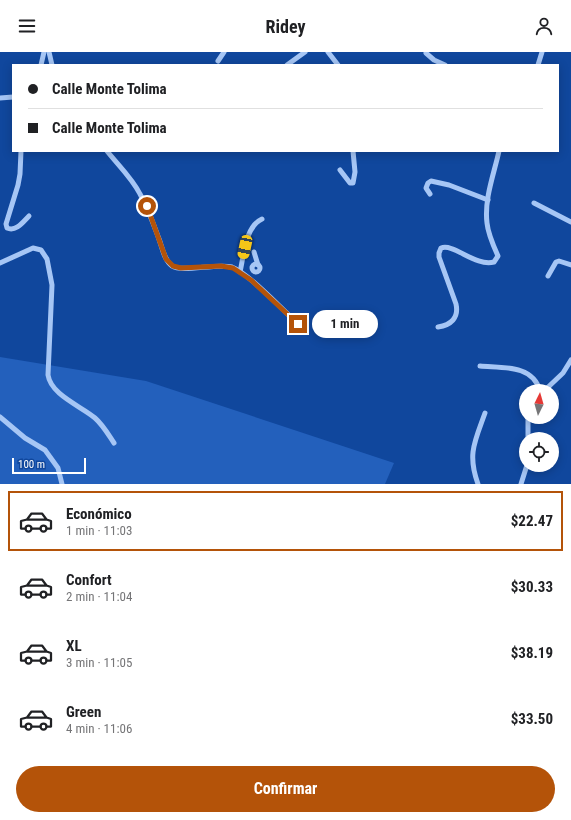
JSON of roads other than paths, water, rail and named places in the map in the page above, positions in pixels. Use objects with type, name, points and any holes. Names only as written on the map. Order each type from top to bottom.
[{"type":"street","points":[[41,64],[44,52]]},
{"type":"street","points":[[49,52],[52,64]]},
{"type":"street","points":[[218,61],[224,52]]},
{"type":"street","points":[[287,64],[305,52]]},
{"type":"street","points":[[328,52],[337,64]]},
{"type":"street","points":[[538,64],[542,52]]},
{"type":"street","points":[[426,53],[434,60],[444,64]]},
{"type":"street","points":[[0,98],[12,97]]},
{"type":"street","points":[[21,152],[20,174],[6,221],[7,228],[12,230],[16,229],[29,216]]},
{"type":"street","points":[[108,152],[131,179],[140,193],[147,206],[166,259],[173,266],[181,268],[221,266],[233,268],[251,280],[298,324]]},
{"type":"street","points":[[340,170],[350,183],[353,183],[355,172],[353,152]]},
{"type":"street","points":[[438,327],[451,323],[457,312],[456,304],[440,261],[439,253],[442,247],[446,247],[486,263],[494,262],[498,256],[487,224],[488,200],[499,152]]},
{"type":"street","points":[[430,194],[426,188],[428,183],[431,181],[449,185],[488,200]]},
{"type":"street","points":[[534,203],[571,222]]},
{"type":"street","points":[[240,272],[249,234],[255,222],[262,219]]},
{"type":"street","points":[[0,263],[30,249],[37,248],[45,254],[49,264],[52,285],[48,375],[50,384],[58,392],[96,419],[103,426],[114,443]]},
{"type":"street","points":[[251,280],[255,272],[258,272],[260,269],[254,252]]},
{"type":"street","points":[[548,276],[556,262],[559,261],[571,265]]},
{"type":"street","points":[[552,384],[563,374],[571,360]]},
{"type":"street","points":[[480,366],[521,370],[534,379],[538,384]]},
{"type":"street","points":[[478,484],[472,463],[472,452],[485,412]]},
{"type":"street","points":[[0,417],[25,438],[45,450],[58,468],[62,484]]},
{"type":"street","points":[[521,484],[525,472]]}]
